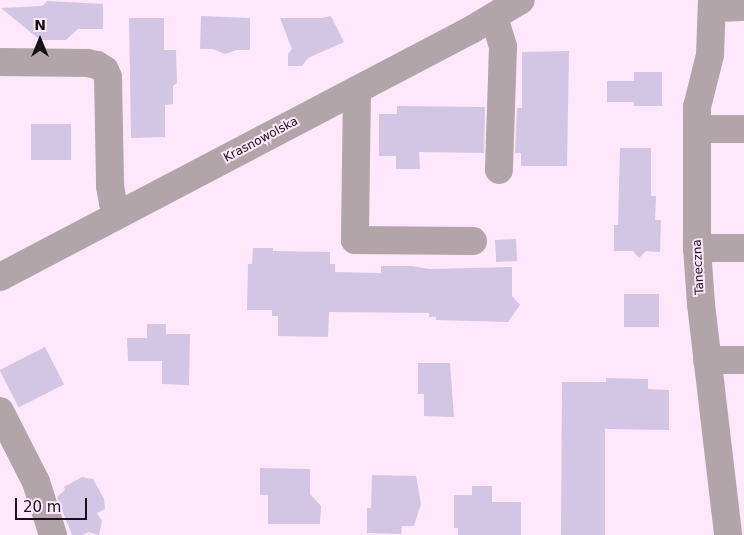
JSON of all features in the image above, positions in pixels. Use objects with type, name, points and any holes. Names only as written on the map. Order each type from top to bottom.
[{"type":"street","name":"Krasnowolska","points":[[0,277],[357,90],[494,17],[521,0]]},
{"type":"street","points":[[712,4],[744,7]]},
{"type":"street","name":"Taneczna","points":[[712,4],[709,61],[698,99],[697,248],[707,360],[733,480],[728,535]]},
{"type":"street","points":[[494,17],[503,47],[499,170]]},
{"type":"street","points":[[0,62],[87,63],[98,65],[105,70],[108,77],[110,186],[113,203],[120,214]]},
{"type":"street","points":[[357,90],[355,240],[473,241]]},
{"type":"street","points":[[697,129],[744,129]]},
{"type":"street","points":[[697,248],[744,248]]},
{"type":"street","points":[[707,360],[744,360]]},
{"type":"street","points":[[0,411],[36,482],[53,535]]},
{"type":"building","points":[[47,1],[103,4],[103,29],[78,29],[66,40],[40,40],[1,8],[42,6]]},
{"type":"building","points":[[201,16],[250,18],[250,50],[237,50],[225,54],[213,49],[200,49]]},
{"type":"building","points":[[331,16],[344,42],[308,58],[302,66],[288,66],[288,54],[292,49],[280,18],[321,18]]},
{"type":"building","points":[[129,18],[164,18],[164,50],[176,50],[177,83],[173,86],[173,104],[165,105],[165,137],[131,138]]},
{"type":"building","points":[[569,51],[567,166],[521,166],[521,153],[515,153],[517,108],[522,108],[522,52]]},
{"type":"building","points":[[634,72],[662,72],[662,106],[634,106],[634,102],[607,102],[607,81],[634,81]]},
{"type":"building","points":[[397,106],[485,107],[484,153],[419,152],[420,169],[396,169],[396,156],[379,156],[379,114],[397,114]]},
{"type":"building","points":[[31,124],[71,124],[71,160],[31,160]]},
{"type":"building","points":[[620,148],[651,148],[651,196],[656,196],[655,220],[661,220],[660,252],[646,251],[639,258],[633,251],[614,251],[614,225],[618,225]]},
{"type":"building","points":[[516,239],[517,261],[496,262],[495,240]]},
{"type":"building","points":[[253,248],[273,248],[273,251],[330,252],[330,264],[335,264],[335,272],[381,273],[381,266],[411,266],[430,269],[512,267],[512,296],[520,305],[508,322],[436,320],[436,317],[429,317],[429,313],[329,312],[328,337],[278,336],[278,316],[272,316],[272,310],[247,310],[248,264],[252,264]]},
{"type":"building","points":[[624,294],[659,294],[659,327],[624,327]]},
{"type":"building","points":[[147,324],[166,324],[166,334],[190,334],[189,385],[162,384],[162,361],[128,361],[127,338],[147,338]]},
{"type":"building","points":[[45,347],[64,384],[19,408],[0,370]]},
{"type":"building","points":[[418,363],[450,363],[454,417],[424,416],[424,394],[418,394]]},
{"type":"building","points":[[606,378],[648,379],[648,389],[669,390],[669,430],[605,429],[605,535],[561,535],[562,382],[606,382]]},
{"type":"building","points":[[260,468],[310,469],[310,494],[321,506],[320,524],[268,524],[268,495],[260,495]]},
{"type":"building","points":[[372,475],[416,476],[421,504],[414,526],[402,526],[401,534],[367,533],[367,508],[371,508]]},
{"type":"building","points":[[82,477],[93,479],[104,499],[105,509],[97,513],[102,521],[99,535],[88,532],[82,535],[72,535],[57,497],[65,490],[64,487]]},
{"type":"building","points":[[472,486],[492,486],[492,502],[521,502],[521,535],[458,535],[458,528],[454,528],[454,495],[472,495]]}]
